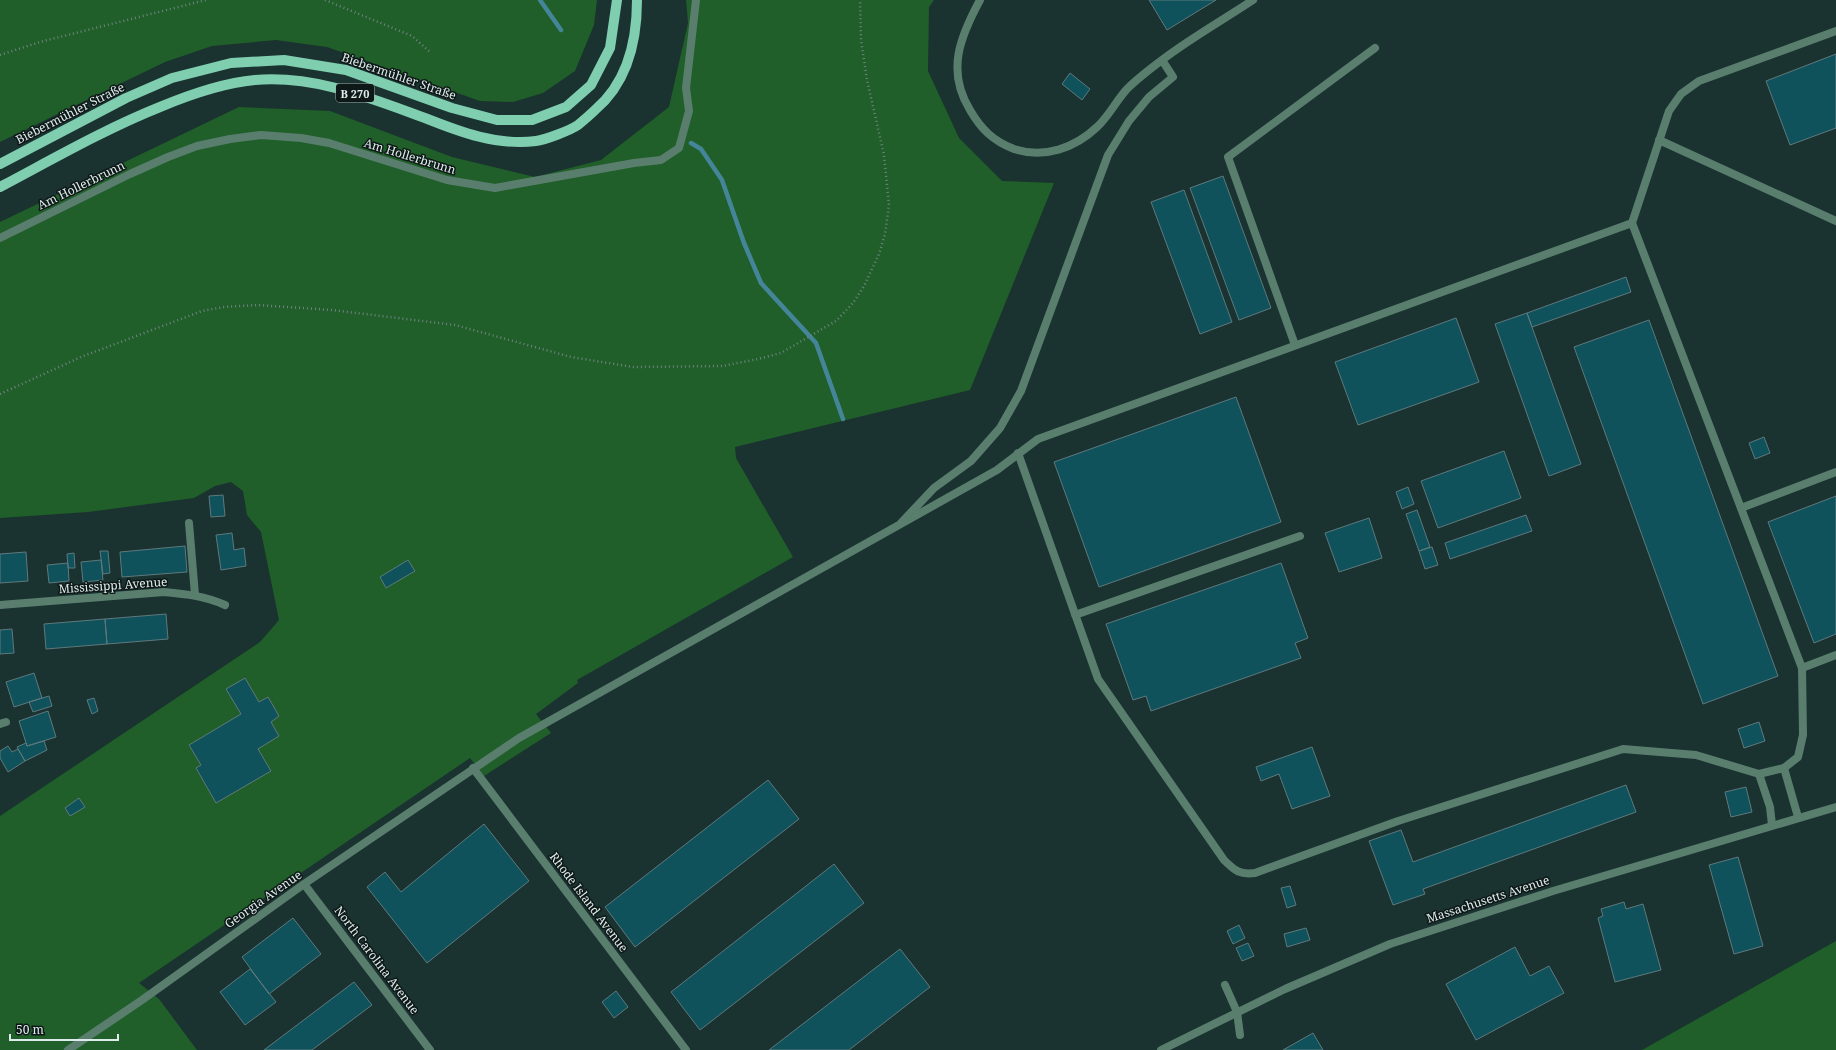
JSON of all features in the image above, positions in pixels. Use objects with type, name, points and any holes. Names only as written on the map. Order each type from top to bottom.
[{"type":"main road","name":"Biebermühler Straße","points":[[0,164],[133,95],[172,78],[230,63],[284,60],[346,70],[452,108],[497,120],[532,120],[566,107],[591,85],[610,48],[618,0]]},
{"type":"main road","name":"B 270","points":[[0,187],[125,121],[200,90],[254,80],[282,80],[322,84],[360,94],[467,134],[502,142],[537,141],[576,126],[607,100],[621,80],[630,56],[637,13],[637,0]]},
{"type":"street","name":"Am Hollerbrunn","points":[[0,238],[130,174],[194,147],[230,139],[261,135],[301,138],[329,143],[447,180],[495,188],[634,163],[661,160],[679,148],[689,111],[686,88],[696,0]]},
{"type":"street","points":[[980,0],[967,24],[956,57],[958,84],[969,109],[984,131],[1004,145],[1026,153],[1048,153],[1072,145],[1098,127],[1128,89],[1162,60],[1253,0]]},
{"type":"street","points":[[1018,453],[1098,679],[1224,860],[1233,869],[1244,874],[1255,873],[1398,821],[1623,749],[1696,755],[1759,774],[1784,768],[1798,757],[1803,735],[1802,668],[1632,223],[1669,111],[1681,94],[1699,81],[1836,31]]},
{"type":"street","points":[[1295,345],[1228,157],[1375,48]]},
{"type":"street","points":[[898,526],[934,488],[970,461],[1000,428],[1021,391],[1108,155],[1128,121],[1149,98],[1173,76],[1162,60]]},
{"type":"street","points":[[1659,140],[1836,221]]},
{"type":"street","name":"Georgia Avenue","points":[[68,1050],[142,1000],[304,884],[519,738],[998,470],[1038,439],[1632,223]]},
{"type":"street","points":[[1741,508],[1836,472]]},
{"type":"street","points":[[189,523],[195,595]]},
{"type":"street","points":[[1075,615],[1300,536]]},
{"type":"street","name":"Mississippi Avenue","points":[[0,605],[164,592],[195,595],[208,598],[225,606]]},
{"type":"street","points":[[1802,668],[1836,655]]},
{"type":"street","name":"Rhode Island Avenue","points":[[473,768],[686,1050]]},
{"type":"street","points":[[1784,768],[1798,817]]},
{"type":"street","points":[[1759,774],[1770,807],[1772,825]]},
{"type":"street","name":"Massachusetts Avenue","points":[[1162,1050],[1237,1012],[1340,964],[1390,944],[1553,890],[1836,806]]},
{"type":"street","name":"North Carolina Avenue","points":[[304,884],[430,1050]]},
{"type":"street","points":[[1225,985],[1237,1012],[1240,1035]]},
{"type":"path","points":[[0,55],[40,42],[206,0]]},
{"type":"path","points":[[325,0],[412,36],[430,52]]},
{"type":"path","points":[[0,394],[81,357],[182,318],[202,311],[224,306],[251,305],[332,310],[455,325],[571,356],[633,367],[723,366],[758,359],[781,352],[836,321],[852,303],[864,286],[879,254],[886,234],[889,206],[884,155],[867,80],[861,40],[860,0]]},
{"type":"green space","points":[[0,0],[597,0],[594,25],[575,71],[543,93],[513,102],[480,101],[327,47],[276,40],[212,46],[165,62],[0,142]]},
{"type":"green space","points":[[686,0],[934,0],[929,7],[928,71],[959,138],[1002,181],[1054,183],[970,390],[735,447],[736,458],[793,557],[577,680],[578,683],[536,714],[551,733],[484,776],[470,758],[139,983],[159,999],[197,1050],[0,1050],[0,816],[260,642],[279,620],[261,532],[247,515],[243,491],[231,482],[215,486],[194,498],[88,512],[0,518],[0,222],[239,107],[330,111],[452,157],[535,177],[601,160],[669,107],[688,23]]},
{"type":"green space","points":[[1836,941],[1836,1050],[1642,1050]]},
{"type":"building","points":[[1149,0],[1216,0],[1167,30]]},
{"type":"building","points":[[1836,54],[1836,128],[1790,145],[1766,81]]},
{"type":"building","points":[[1070,73],[1090,89],[1082,100],[1062,84]]},
{"type":"building","points":[[1223,176],[1271,308],[1239,320],[1190,188]]},
{"type":"building","points":[[1184,190],[1232,322],[1200,334],[1151,202]]},
{"type":"building","points":[[1626,277],[1631,292],[1532,327],[1527,313]]},
{"type":"building","points":[[1527,313],[1581,464],[1549,476],[1495,324]]},
{"type":"building","points":[[1456,318],[1479,382],[1358,425],[1335,362]]},
{"type":"building","points":[[1649,320],[1778,676],[1703,704],[1574,347]]},
{"type":"building","points":[[1236,397],[1281,522],[1099,587],[1054,462]]},
{"type":"building","points":[[1764,437],[1770,453],[1755,459],[1749,443]]},
{"type":"building","points":[[1504,451],[1521,498],[1438,528],[1421,481]]},
{"type":"building","points":[[1408,487],[1414,504],[1402,509],[1396,492]]},
{"type":"building","points":[[223,495],[225,516],[211,517],[209,496]]},
{"type":"building","points":[[1836,496],[1836,634],[1814,643],[1768,522]]},
{"type":"building","points":[[1417,510],[1430,547],[1419,551],[1406,514]]},
{"type":"building","points":[[1526,515],[1532,531],[1450,559],[1445,543]]},
{"type":"building","points":[[1369,518],[1382,558],[1339,572],[1325,533]]},
{"type":"building","points":[[232,533],[234,550],[244,548],[246,566],[221,570],[216,535]]},
{"type":"building","points":[[185,546],[187,572],[122,577],[120,552]]},
{"type":"building","points":[[1432,547],[1438,565],[1425,569],[1419,551]]},
{"type":"building","points":[[100,551],[108,551],[110,573],[103,574]]},
{"type":"building","points":[[26,552],[28,581],[0,583],[0,554]]},
{"type":"building","points":[[74,553],[75,568],[68,568],[67,554]]},
{"type":"building","points":[[101,560],[103,580],[83,582],[81,562]]},
{"type":"building","points":[[408,560],[415,571],[386,588],[380,577]]},
{"type":"building","points":[[68,563],[69,581],[49,583],[47,565]]},
{"type":"building","points":[[1281,563],[1308,638],[1295,643],[1301,658],[1151,711],[1146,696],[1133,700],[1106,624]]},
{"type":"building","points":[[166,614],[168,639],[107,644],[105,619]]},
{"type":"building","points":[[105,619],[107,644],[46,649],[44,624]]},
{"type":"building","points":[[12,629],[14,653],[0,654],[0,630]]},
{"type":"building","points":[[34,673],[42,698],[14,707],[6,682]]},
{"type":"building","points":[[245,678],[259,702],[268,697],[279,716],[271,722],[279,736],[258,749],[271,771],[216,803],[196,768],[201,765],[189,745],[241,714],[226,689]]},
{"type":"building","points":[[49,696],[52,706],[33,712],[29,702]]},
{"type":"building","points":[[94,698],[98,711],[92,714],[87,700]]},
{"type":"building","points":[[48,711],[56,737],[27,746],[19,721]]},
{"type":"building","points":[[1759,722],[1765,741],[1744,748],[1738,729]]},
{"type":"building","points":[[44,741],[47,750],[25,761],[17,747],[26,743],[27,746]]},
{"type":"building","points":[[8,746],[12,752],[18,749],[25,761],[8,772],[0,758],[0,751]]},
{"type":"building","points":[[1312,747],[1330,796],[1292,809],[1279,774],[1261,781],[1256,767]]},
{"type":"building","points":[[768,780],[799,819],[635,947],[605,907]]},
{"type":"building","points":[[1626,785],[1636,812],[1423,889],[1425,894],[1393,905],[1369,841],[1401,830],[1413,862]]},
{"type":"building","points":[[1746,787],[1752,812],[1731,817],[1725,792]]},
{"type":"building","points":[[79,798],[85,807],[70,816],[65,808]]},
{"type":"building","points":[[484,824],[529,881],[427,963],[367,887],[385,872],[401,892]]},
{"type":"building","points":[[1738,857],[1763,946],[1734,954],[1709,865]]},
{"type":"building","points":[[834,864],[864,903],[700,1030],[671,992]]},
{"type":"building","points":[[1290,886],[1296,905],[1287,908],[1281,888]]},
{"type":"building","points":[[1624,902],[1626,909],[1643,904],[1661,970],[1615,982],[1598,918],[1603,916],[1601,909]]},
{"type":"building","points":[[293,918],[321,954],[269,994],[242,957]]},
{"type":"building","points":[[1239,925],[1245,938],[1233,944],[1227,931]]},
{"type":"building","points":[[1306,928],[1310,940],[1287,947],[1284,934]]},
{"type":"building","points":[[1248,943],[1254,956],[1242,961],[1236,948]]},
{"type":"building","points":[[1515,947],[1530,976],[1549,966],[1564,993],[1476,1040],[1446,984]]},
{"type":"building","points":[[900,949],[930,987],[849,1050],[769,1050]]},
{"type":"building","points":[[250,969],[276,1002],[245,1025],[220,992]]},
{"type":"building","points":[[354,982],[372,1005],[312,1050],[264,1050]]},
{"type":"building","points":[[616,991],[628,1007],[614,1018],[602,1002]]},
{"type":"building","points":[[1313,1033],[1323,1050],[1283,1050]]},
{"type":"waterway","points":[[540,0],[561,30]]},
{"type":"waterway","points":[[691,143],[701,149],[722,180],[744,243],[761,283],[816,343],[843,419]]}]
